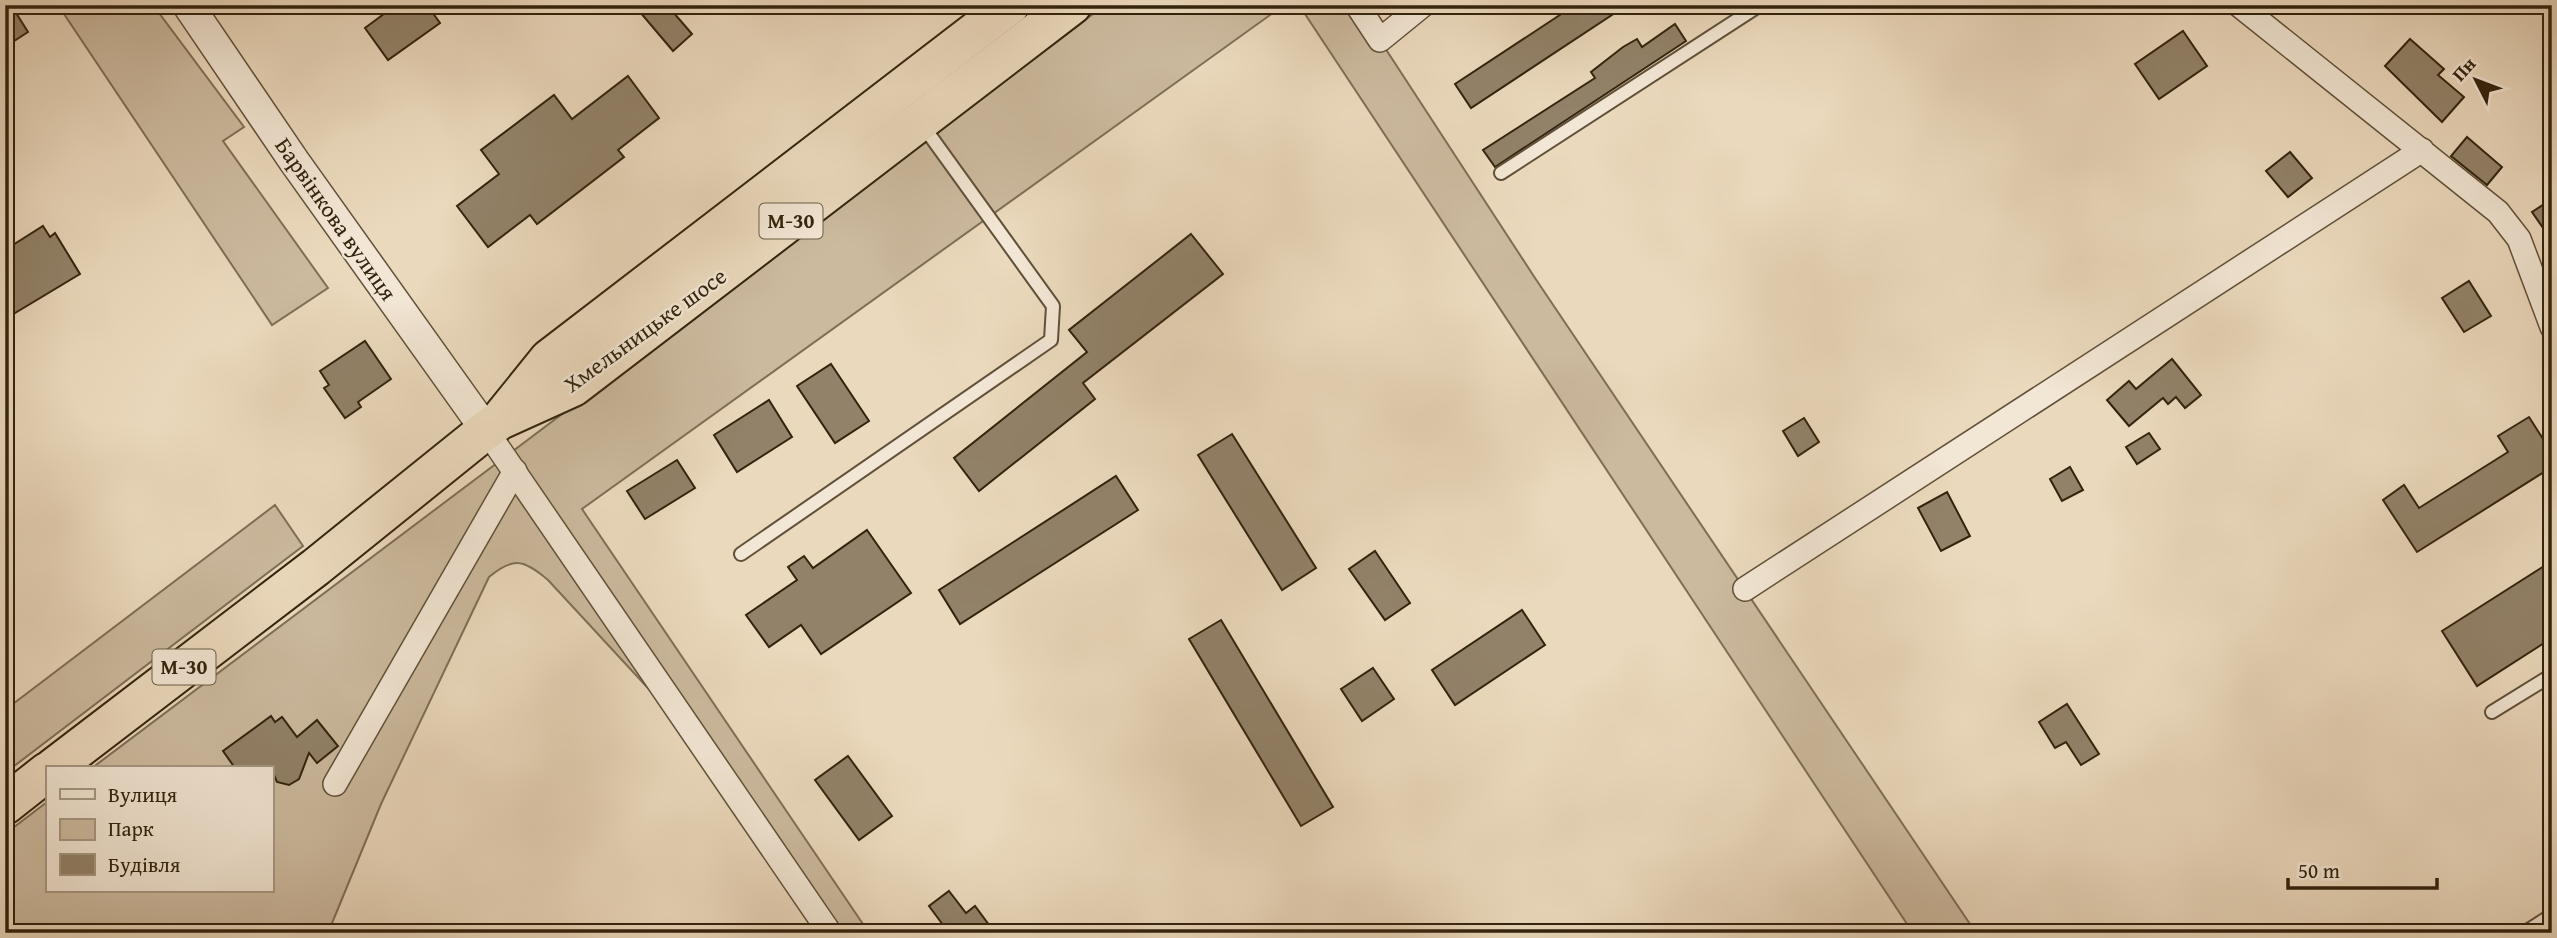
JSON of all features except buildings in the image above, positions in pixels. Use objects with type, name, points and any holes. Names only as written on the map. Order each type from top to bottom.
[{"type":"highway","name":"Хмельницьке шосе","points":[[493,425],[549,359],[1010,5]]},
{"type":"highway","name":"Хмельницьке шосе","points":[[493,425],[573,387],[1072,5]]},
{"type":"highway","name":"М-30","points":[[56,766],[316,567],[493,425]]},
{"type":"highway","points":[[5,805],[46,773]]},
{"type":"street","name":"Барвінкова вулиця","points":[[188,5],[294,161],[493,425]]},
{"type":"street","points":[[1357,5],[1380,40],[1423,5]]},
{"type":"street","points":[[2239,5],[2422,150],[2510,225],[2519,239],[2552,327]]},
{"type":"street","points":[[1745,589],[2422,150]]},
{"type":"street","points":[[493,425],[515,471],[830,933]]},
{"type":"street","points":[[335,783],[515,471]]},
{"type":"lane","points":[[1501,173],[1760,5]]},
{"type":"lane","points":[[741,554],[1051,340],[1053,306],[921,123]]},
{"type":"lane","points":[[2492,712],[2552,675]]},
{"type":"lane","points":[[2524,933],[2552,915]]},
{"type":"green space","points":[[58,5],[153,5],[244,127],[223,141],[328,288],[272,325]]},
{"type":"green space","points":[[1105,5],[1284,5],[582,509],[869,933],[830,933],[708,753],[548,580],[532,568],[519,563],[505,566],[489,577],[381,804],[328,933],[5,933],[5,834],[46,803],[46,892],[273,892],[273,766],[95,766]]},
{"type":"green space","points":[[1299,5],[1357,5],[1535,278],[1976,933],[1913,933]]},
{"type":"green space","points":[[275,505],[303,546],[5,773],[5,710]]}]
